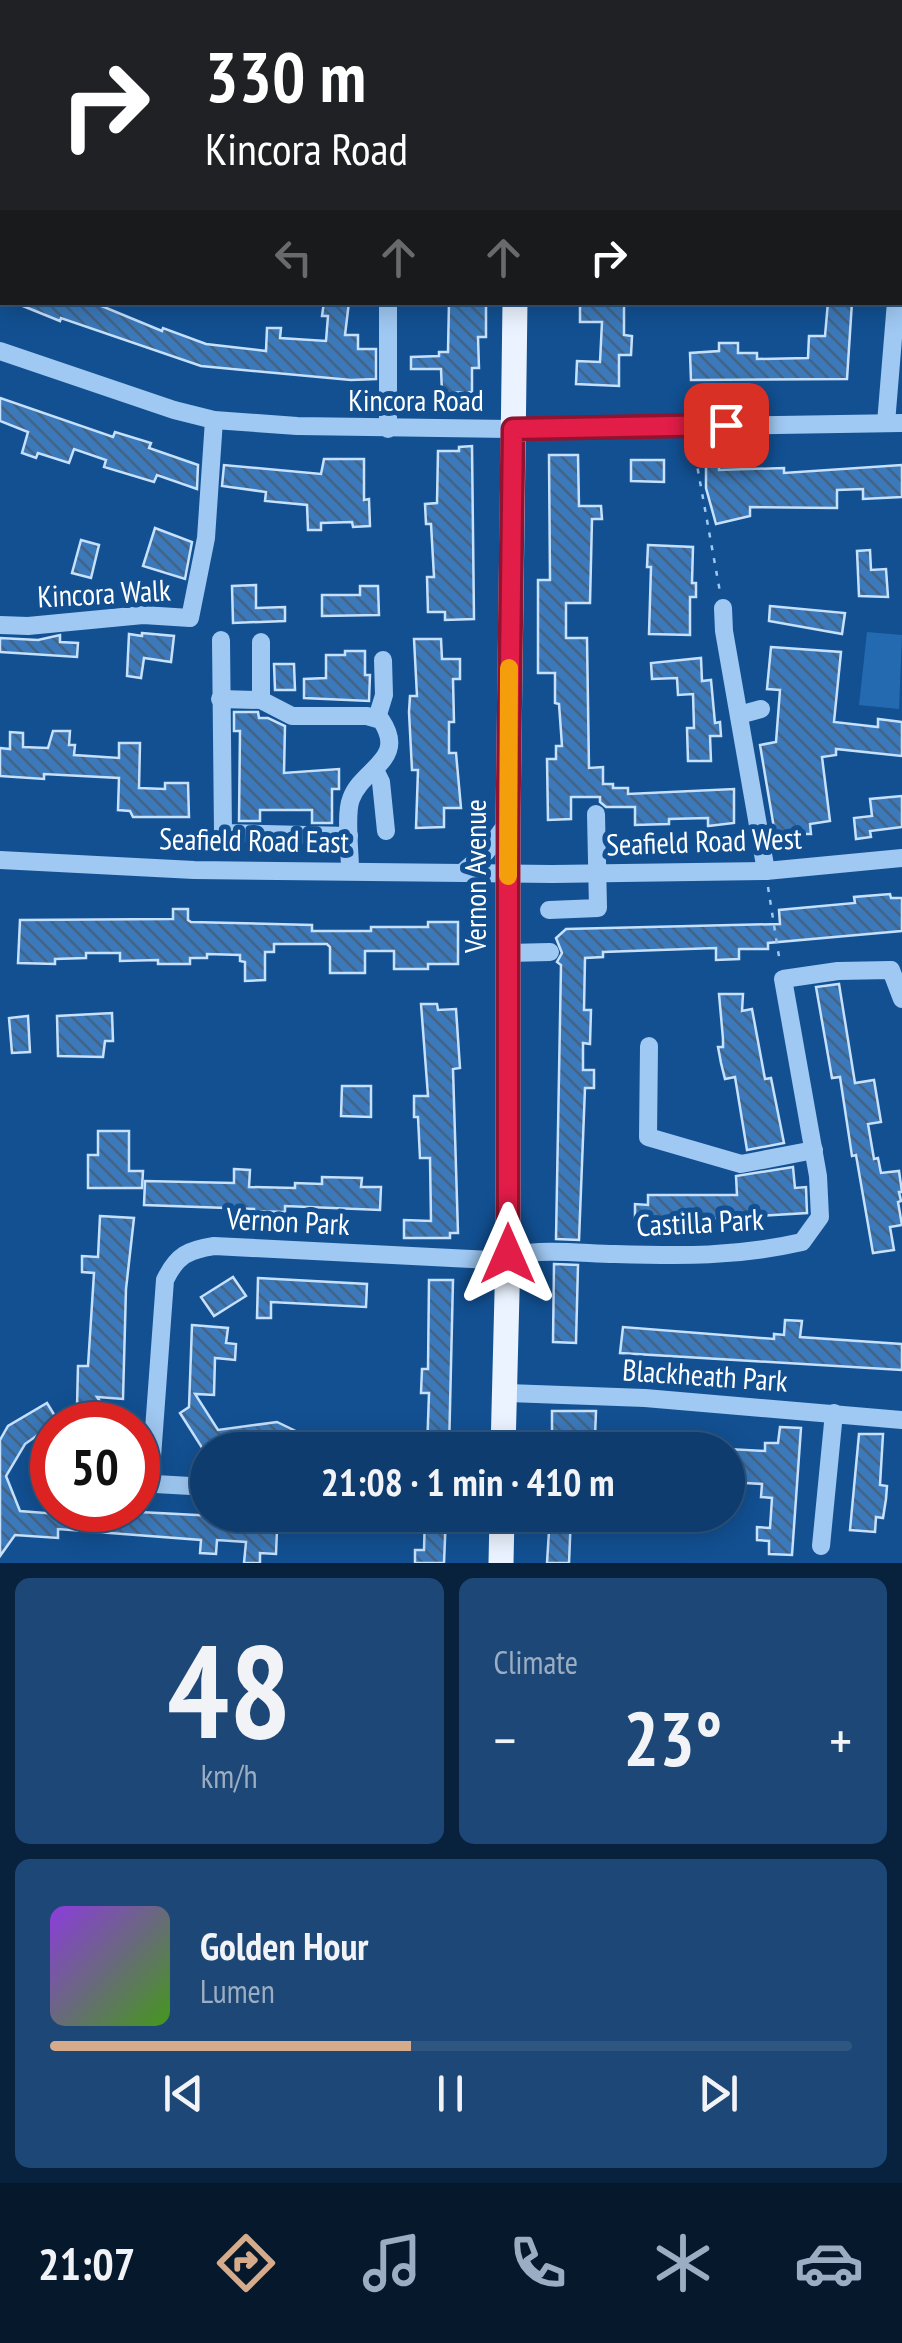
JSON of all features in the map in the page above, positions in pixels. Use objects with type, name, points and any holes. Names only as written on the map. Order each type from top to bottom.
[{"type":"main road","name":"Vernon Avenue","points":[[504,1432],[515,305]]},
{"type":"main road","points":[[501,1563],[502,1532]]},
{"type":"street","points":[[388,305],[388,429]]},
{"type":"street","points":[[894,423],[896,305]]},
{"type":"street","name":"Kincora Road","points":[[0,352],[214,420],[388,429],[894,423]]},
{"type":"street","name":"Kincora Walk","points":[[0,625],[28,626],[143,614],[190,618],[206,538],[214,420]]},
{"type":"street","points":[[723,608],[766,871]]},
{"type":"street","points":[[221,640],[224,833],[350,836]]},
{"type":"street","points":[[260,700],[261,642]]},
{"type":"street","points":[[377,718],[384,695],[383,660]]},
{"type":"street","points":[[220,699],[260,700],[292,716],[377,718]]},
{"type":"street","points":[[738,715],[761,709]]},
{"type":"street","points":[[350,869],[349,801],[384,760],[390,735],[377,718]]},
{"type":"street","points":[[375,770],[381,782],[386,831]]},
{"type":"street","points":[[548,910],[598,908],[596,814]]},
{"type":"street","points":[[463,872],[486,852],[508,822]]},
{"type":"street","name":"Seafield Road West","points":[[508,873],[766,871],[902,858]]},
{"type":"street","name":"Seafield Road East","points":[[0,860],[194,870],[508,873]]},
{"type":"street","points":[[508,953],[550,952]]},
{"type":"street","points":[[783,979],[838,971],[892,970],[902,999]]},
{"type":"street","name":"Castilla Park","points":[[508,1254],[695,1256],[751,1253],[802,1242],[820,1218],[814,1150],[783,979]]},
{"type":"street","points":[[649,1046],[648,1138],[741,1164],[814,1150]]},
{"type":"street","name":"Vernon Park","points":[[152,1402],[165,1280],[174,1260],[189,1250],[214,1246],[491,1260],[508,1254]]},
{"type":"street","name":"Blackheath Park","points":[[504,1393],[645,1398],[902,1420]]},
{"type":"street","points":[[822,1546],[834,1413]]},
{"type":"street","name":"Vernon Park","points":[[160,1485],[190,1487]]},
{"type":"path","points":[[690,425],[723,608]]},
{"type":"path","points":[[766,871],[783,979]]},
{"type":"shaded area","points":[[867,632],[902,635],[899,709],[859,705]]},
{"type":"building","points":[[20,305],[99,305],[206,344],[266,351],[267,328],[281,328],[280,338],[326,341],[328,316],[322,316],[324,305],[349,305],[345,335],[358,335],[358,349],[376,349],[376,379],[201,366],[61,318],[60,321]]},
{"type":"building","points":[[449,305],[486,305],[486,337],[478,337],[479,368],[472,368],[472,392],[442,393],[441,369],[411,369],[411,357],[448,352]]},
{"type":"building","points":[[580,305],[624,305],[624,335],[632,336],[631,355],[619,355],[619,386],[576,384],[577,361],[600,362],[602,322],[580,322]]},
{"type":"building","points":[[828,305],[852,305],[847,379],[691,380],[690,353],[719,351],[719,343],[738,343],[738,353],[757,353],[757,359],[808,358],[809,336],[825,336]]},
{"type":"building","points":[[0,398],[113,437],[115,432],[151,443],[149,448],[198,465],[197,489],[157,475],[154,482],[104,467],[106,460],[74,449],[69,463],[38,453],[36,458],[22,453],[28,432],[0,421]]},
{"type":"building","points":[[472,446],[474,619],[445,620],[445,612],[428,612],[427,577],[434,577],[431,524],[426,524],[425,504],[437,503],[438,451],[459,451],[459,447]]},
{"type":"building","points":[[549,455],[578,455],[579,506],[601,506],[602,519],[592,519],[590,603],[566,603],[566,638],[587,638],[589,768],[603,767],[603,784],[628,788],[628,794],[734,789],[734,823],[708,826],[708,818],[635,825],[635,807],[606,807],[600,797],[571,797],[571,819],[548,820],[547,759],[556,759],[556,746],[562,746],[555,673],[538,673],[538,580],[550,580]]},
{"type":"building","points":[[324,459],[364,459],[364,500],[369,499],[370,526],[321,523],[321,530],[308,530],[307,505],[265,501],[266,492],[222,486],[224,465],[321,474]]},
{"type":"building","points":[[631,460],[664,460],[664,482],[631,481]]},
{"type":"building","points":[[719,463],[719,470],[784,468],[784,473],[902,465],[902,497],[863,499],[863,489],[837,490],[837,508],[750,507],[750,516],[716,524],[706,488],[706,464]]},
{"type":"building","points":[[155,528],[192,542],[185,579],[143,566]]},
{"type":"building","points":[[81,540],[99,545],[91,578],[72,573]]},
{"type":"building","points":[[648,545],[693,547],[692,583],[696,583],[696,597],[690,597],[690,635],[649,634]]},
{"type":"building","points":[[870,550],[871,570],[886,569],[888,597],[859,596],[857,551]]},
{"type":"building","points":[[256,585],[256,608],[285,607],[285,621],[233,623],[232,586]]},
{"type":"building","points":[[360,586],[378,586],[379,615],[322,616],[322,595],[360,595]]},
{"type":"building","points":[[770,606],[845,613],[842,634],[769,621]]},
{"type":"building","points":[[129,634],[174,636],[171,662],[144,658],[141,678],[127,676]]},
{"type":"building","points":[[60,635],[60,642],[78,643],[77,657],[0,652],[0,638],[38,640]]},
{"type":"building","points":[[414,639],[441,639],[442,659],[460,659],[460,679],[453,679],[454,722],[449,722],[449,753],[456,753],[461,808],[444,808],[444,827],[416,828],[418,770],[412,770],[409,712],[410,696],[417,696]]},
{"type":"building","points":[[771,647],[841,652],[834,722],[878,727],[878,719],[902,722],[902,756],[836,749],[836,755],[822,757],[830,821],[810,824],[811,834],[775,834],[760,745],[776,742],[780,690],[767,689]]},
{"type":"building","points":[[345,651],[365,651],[365,675],[370,675],[369,701],[304,698],[304,679],[326,678],[326,655],[345,655]]},
{"type":"building","points":[[701,658],[702,681],[711,680],[715,723],[720,722],[721,736],[710,736],[711,761],[688,761],[687,728],[694,728],[693,694],[678,695],[677,678],[652,679],[651,663]]},
{"type":"building","points":[[274,664],[294,664],[295,690],[275,690]]},
{"type":"building","points":[[234,712],[258,712],[259,718],[285,726],[284,773],[339,769],[339,789],[332,789],[332,823],[312,823],[312,810],[260,810],[260,821],[239,821],[240,731],[234,731]]},
{"type":"building","points":[[53,731],[70,731],[69,745],[75,745],[74,755],[119,758],[119,743],[140,743],[139,788],[165,789],[165,783],[188,783],[189,817],[133,817],[130,811],[118,810],[119,778],[0,776],[0,748],[10,749],[10,732],[23,733],[23,747],[48,748]]},
{"type":"building","points":[[902,796],[902,827],[870,831],[871,837],[856,839],[854,818],[872,816],[870,799]]},
{"type":"building","points":[[890,894],[891,898],[902,898],[902,931],[768,943],[768,949],[739,949],[739,959],[716,960],[716,948],[603,952],[603,957],[585,958],[584,1010],[591,1010],[590,1044],[583,1043],[583,1070],[594,1070],[594,1088],[585,1088],[579,1240],[556,1239],[561,965],[557,962],[562,953],[556,938],[566,929],[780,924],[779,910],[855,903],[854,897]]},
{"type":"building","points":[[173,909],[188,909],[191,922],[312,925],[312,931],[371,931],[371,927],[428,927],[428,922],[458,922],[458,964],[394,969],[394,951],[365,951],[365,973],[330,973],[327,944],[274,944],[274,952],[265,952],[265,980],[245,981],[245,962],[240,961],[240,955],[207,954],[207,958],[190,958],[190,964],[158,964],[158,960],[120,961],[120,953],[86,953],[86,958],[55,959],[55,964],[18,963],[20,920],[173,919]]},
{"type":"building","points":[[839,984],[855,1083],[874,1080],[881,1122],[868,1124],[874,1159],[878,1158],[881,1173],[899,1171],[902,1225],[890,1227],[894,1250],[873,1253],[840,1077],[832,1078],[816,987]]},
{"type":"building","points":[[719,994],[743,994],[742,1011],[752,1009],[765,1079],[771,1078],[784,1143],[747,1150],[735,1077],[725,1079],[718,1047],[723,1047]]},
{"type":"building","points":[[421,1004],[437,1004],[438,1010],[456,1009],[460,1068],[453,1069],[458,1233],[450,1233],[450,1238],[404,1238],[404,1220],[431,1221],[430,1158],[420,1158],[418,1117],[414,1117],[414,1096],[428,1096]]},
{"type":"building","points":[[112,1013],[113,1041],[105,1041],[103,1057],[58,1056],[57,1016]]},
{"type":"building","points":[[28,1016],[30,1052],[12,1053],[9,1018]]},
{"type":"building","points":[[342,1086],[371,1086],[371,1117],[341,1116]]},
{"type":"building","points":[[98,1131],[129,1131],[129,1171],[143,1171],[142,1188],[88,1188],[88,1155],[98,1155]]},
{"type":"building","points":[[793,1167],[795,1188],[806,1187],[807,1213],[709,1219],[635,1218],[635,1204],[648,1205],[648,1195],[737,1195],[736,1176]]},
{"type":"building","points":[[234,1169],[250,1170],[249,1187],[295,1188],[295,1183],[322,1184],[322,1177],[362,1178],[361,1187],[381,1187],[380,1210],[285,1206],[285,1212],[144,1205],[145,1181],[234,1183]]},
{"type":"building","points":[[100,1216],[134,1218],[126,1289],[123,1399],[97,1397],[100,1402],[77,1402],[78,1366],[88,1366],[94,1273],[82,1272],[82,1256],[98,1257]]},
{"type":"building","points":[[554,1264],[578,1265],[576,1343],[553,1342]]},
{"type":"building","points":[[233,1277],[246,1296],[214,1316],[201,1297]]},
{"type":"building","points":[[258,1278],[367,1284],[366,1307],[271,1302],[271,1318],[257,1318]]},
{"type":"building","points":[[429,1280],[453,1280],[449,1432],[428,1432],[429,1393],[421,1393],[422,1369],[428,1369]]},
{"type":"building","points":[[785,1320],[802,1321],[800,1337],[902,1344],[902,1370],[620,1353],[623,1327],[774,1339],[774,1334],[784,1335]]},
{"type":"building","points":[[192,1325],[228,1328],[226,1343],[236,1344],[235,1360],[215,1358],[214,1395],[195,1394],[218,1430],[277,1422],[298,1432],[192,1432],[180,1413],[189,1407]]},
{"type":"building","points":[[552,1411],[596,1411],[595,1432],[552,1432]]},
{"type":"building","points":[[30,1413],[30,1440],[6,1476],[20,1511],[30,1512],[30,1532],[58,1532],[58,1538],[15,1535],[0,1556],[0,1440],[8,1426]]},
{"type":"building","points":[[780,1427],[801,1428],[792,1555],[769,1554],[769,1541],[757,1540],[757,1527],[770,1528],[772,1498],[761,1497],[762,1484],[745,1483],[745,1450],[765,1451],[765,1443],[778,1443]]},
{"type":"building","points":[[859,1434],[883,1434],[880,1485],[887,1486],[886,1499],[883,1518],[876,1517],[875,1532],[850,1530]]},
{"type":"building","points":[[160,1513],[190,1515],[190,1532],[277,1532],[276,1554],[260,1553],[260,1563],[244,1563],[246,1542],[217,1540],[216,1554],[200,1553],[201,1540],[97,1532],[160,1532]]},
{"type":"building","points":[[425,1532],[445,1532],[444,1563],[415,1563],[415,1550],[424,1550]]},
{"type":"building","points":[[549,1532],[570,1532],[569,1563],[547,1563]]},
{"type":"slow traffic","points":[[508,876],[509,668]]},
{"type":"route","points":[[508,1254],[513,429],[726,425]]}]
